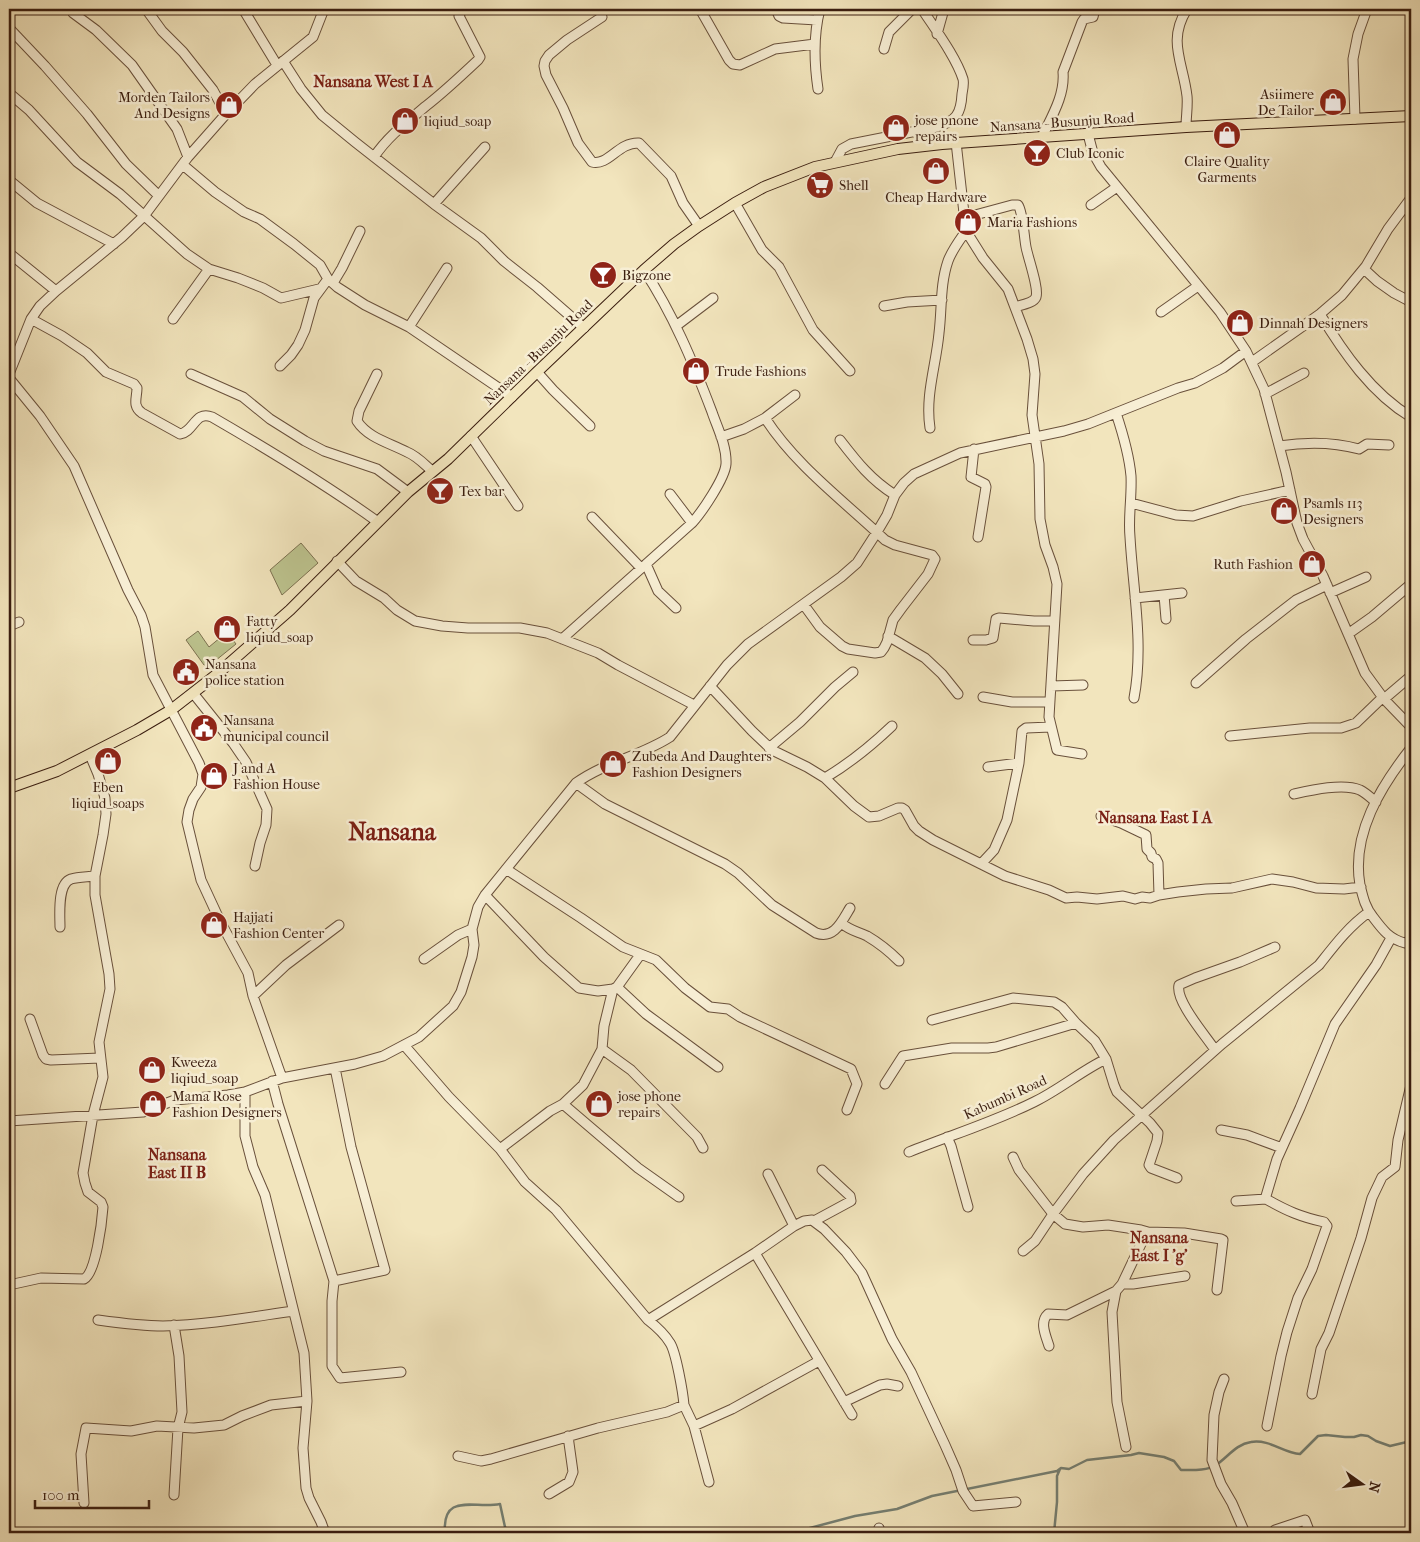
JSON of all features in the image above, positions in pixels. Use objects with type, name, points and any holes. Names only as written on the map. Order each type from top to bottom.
[{"type":"main road","name":"Nansana - Busunju Road","points":[[9,788],[57,771],[137,730],[171,710],[216,675],[290,610],[408,492],[471,436],[644,270],[674,244],[699,226],[764,187],[815,167],[835,162],[898,149],[956,142],[1186,127],[1411,116]]},
{"type":"street","points":[[146,9],[162,31],[183,52],[213,90],[226,114]]},
{"type":"street","points":[[244,9],[280,63],[322,115],[434,204],[481,238],[504,261],[584,328]]},
{"type":"street","points":[[282,1078],[253,996],[248,973],[220,922],[201,880],[187,822],[193,799],[201,787],[203,774],[199,763],[153,675],[145,627],[141,615],[128,590],[74,466],[40,416],[9,376],[31,319],[40,306],[114,244],[144,216],[188,157],[226,114],[255,84],[313,37],[324,9]]},
{"type":"street","points":[[374,157],[403,124],[427,106],[480,57],[458,16],[462,9]]},
{"type":"street","points":[[700,9],[733,64],[740,65],[775,49],[815,44]]},
{"type":"street","points":[[776,9],[779,16],[783,18],[817,20]]},
{"type":"street","points":[[818,89],[814,63],[817,20],[820,9]]},
{"type":"street","points":[[884,50],[889,32],[912,9]]},
{"type":"street","points":[[835,162],[842,149],[851,144],[937,127],[950,123],[957,116],[962,102],[964,80],[955,60],[922,9]]},
{"type":"street","points":[[937,34],[944,9]]},
{"type":"street","points":[[1042,137],[1061,96],[1063,72],[1082,22],[1084,19],[1093,17],[1095,9]]},
{"type":"street","points":[[1355,119],[1353,59],[1358,34],[1368,9]]},
{"type":"street","points":[[1183,11],[1177,31],[1176,44],[1187,97],[1186,127]]},
{"type":"street","points":[[73,13],[96,30],[132,65],[177,129],[188,157]]},
{"type":"street","points":[[602,17],[567,40],[549,55],[545,60],[544,66],[546,76],[563,108],[578,143],[592,162],[601,163],[631,143],[639,143],[671,176],[683,203],[699,226]]},
{"type":"street","points":[[9,28],[87,114],[126,164],[158,196]]},
{"type":"street","points":[[9,93],[29,110],[77,162],[120,194],[187,254],[209,269],[264,288],[281,298],[319,289],[330,281],[342,268],[360,231]]},
{"type":"street","points":[[1088,134],[1093,153],[1101,167],[1220,312],[1252,362],[1265,394],[1300,532],[1328,589],[1365,673],[1384,698],[1411,727]]},
{"type":"street","points":[[956,142],[966,231],[983,258],[1008,289],[1033,359],[1035,374],[1032,415],[1039,464],[1041,526],[1057,584],[1049,702],[1051,727],[1057,750],[1082,754]]},
{"type":"street","points":[[434,204],[485,147]]},
{"type":"street","points":[[183,165],[222,197],[244,212],[260,219],[294,244],[320,265],[337,288],[365,305],[409,327],[512,397]]},
{"type":"street","points":[[9,180],[37,203],[114,244]]},
{"type":"street","points":[[1091,205],[1117,187]]},
{"type":"street","points":[[1252,362],[1320,314],[1342,296],[1364,269],[1388,229],[1411,198]]},
{"type":"street","points":[[735,203],[762,250],[779,267],[813,330],[850,371]]},
{"type":"street","points":[[964,218],[1012,205],[1018,205],[1021,209],[1023,233],[1036,295],[1033,300],[1015,308]]},
{"type":"street","points":[[930,428],[928,413],[930,386],[939,334],[944,280],[949,259],[966,231]]},
{"type":"street","points":[[9,253],[56,291]]},
{"type":"street","points":[[409,327],[447,268]]},
{"type":"street","points":[[173,319],[209,269]]},
{"type":"street","points":[[1364,269],[1377,281],[1411,302]]},
{"type":"street","points":[[562,639],[692,524],[704,509],[726,464],[721,437],[694,367],[660,294],[644,270]]},
{"type":"street","points":[[1161,312],[1198,286]]},
{"type":"street","points":[[280,366],[292,355],[298,345],[305,330],[314,298],[319,289]]},
{"type":"street","points":[[676,326],[713,298]]},
{"type":"street","points":[[884,306],[907,302],[942,300]]},
{"type":"street","points":[[1320,314],[1366,379],[1400,410],[1411,417]]},
{"type":"street","points":[[31,319],[62,336],[87,353],[106,372],[134,384],[137,388],[135,404],[142,413],[180,434],[186,433],[200,416],[212,416],[356,505],[378,522]]},
{"type":"street","points":[[9,1121],[143,1112],[175,1100],[245,1092],[282,1078],[356,1064],[383,1056],[420,1037],[442,1017],[461,992],[472,957],[474,945],[472,928],[478,907],[485,895],[576,783],[587,775],[658,745],[670,737],[710,686],[730,655],[804,605],[857,563],[887,515],[895,495],[914,474],[947,457],[974,449],[1078,428],[1178,388],[1196,383],[1223,368],[1246,351]]},
{"type":"street","points":[[537,372],[590,426]]},
{"type":"street","points":[[1265,394],[1304,373]]},
{"type":"street","points":[[191,374],[243,398],[276,424],[324,451],[377,469],[408,492]]},
{"type":"street","points":[[378,374],[359,411],[357,422],[368,432],[419,459],[432,471]]},
{"type":"street","points":[[721,437],[744,429],[765,418],[795,395]]},
{"type":"street","points":[[1116,413],[1129,457],[1131,503],[1129,528],[1135,598],[1137,676],[1134,698]]},
{"type":"street","points":[[765,418],[773,431],[813,474],[885,540],[895,545],[932,555],[935,558],[928,574],[893,620],[881,652],[875,653],[848,649],[833,640],[820,627],[804,605]]},
{"type":"street","points":[[471,436],[518,506]]},
{"type":"street","points":[[840,440],[867,474],[895,495]]},
{"type":"street","points":[[1279,446],[1301,443],[1346,446],[1359,449],[1367,444],[1390,445]]},
{"type":"street","points":[[974,449],[971,477],[985,484],[986,487],[978,537]]},
{"type":"street","points":[[1131,503],[1176,516],[1193,516],[1242,501],[1290,490]]},
{"type":"street","points":[[670,494],[692,524]]},
{"type":"street","points":[[592,517],[644,566],[658,590],[676,608]]},
{"type":"street","points":[[337,561],[356,581],[384,598],[396,610],[415,621],[442,626],[520,628],[547,633],[598,653],[694,705]]},
{"type":"street","points":[[1196,683],[1246,639],[1296,600],[1366,577]]},
{"type":"street","points":[[1348,634],[1372,617],[1411,584]]},
{"type":"street","points":[[1135,598],[1182,593]]},
{"type":"street","points":[[1164,595],[1166,619]]},
{"type":"street","points":[[973,640],[993,638],[996,619],[999,618],[1054,621]]},
{"type":"street","points":[[9,626],[19,622]]},
{"type":"street","points":[[888,636],[925,658],[942,674],[958,694]]},
{"type":"street","points":[[769,748],[800,722],[853,672]]},
{"type":"street","points":[[1230,736],[1310,728],[1341,728],[1356,724],[1411,676]]},
{"type":"street","points":[[1050,686],[1083,685]]},
{"type":"street","points":[[710,686],[769,748],[825,778],[854,806],[869,816],[879,816],[898,808],[905,810],[919,831],[1005,876],[1066,898],[1097,899],[1123,896],[1136,899],[1142,897],[1150,898],[1158,895],[1206,889],[1232,888],[1272,879],[1316,888],[1344,889],[1361,887]]},
{"type":"street","points":[[193,693],[233,742],[246,762],[267,809],[266,826],[255,866]]},
{"type":"street","points":[[983,697],[1012,702],[1049,702]]},
{"type":"street","points":[[825,778],[844,767],[865,751],[892,726]]},
{"type":"street","points":[[981,864],[994,850],[1007,820],[1019,763],[1022,731],[1026,728],[1051,727]]},
{"type":"street","points":[[1411,748],[1369,816],[1359,849],[1358,862],[1364,901],[1369,912],[1384,932],[1392,938],[1405,943],[1411,940]]},
{"type":"street","points":[[9,1285],[41,1278],[84,1279],[88,1277],[99,1242],[104,1206],[88,1192],[84,1183],[83,1173],[93,1115],[103,1077],[100,1058],[100,1034],[110,989],[95,895],[95,876],[106,814],[105,798],[90,755]]},
{"type":"street","points":[[988,767],[1019,763]]},
{"type":"street","points":[[576,783],[605,804],[725,864],[738,873],[772,905],[816,933],[829,934],[842,923],[850,908]]},
{"type":"street","points":[[1294,794],[1328,788],[1350,788],[1363,792],[1376,802]]},
{"type":"street","points":[[1101,816],[1146,835],[1147,849],[1158,863],[1158,895]]},
{"type":"street","points":[[506,869],[623,947],[656,960],[685,988],[710,1007],[728,1009],[851,1070],[857,1084],[847,1110]]},
{"type":"street","points":[[60,927],[62,890],[66,882],[71,879],[95,876]]},
{"type":"street","points":[[485,895],[544,957],[579,988],[598,991],[615,988],[646,1014],[718,1067]]},
{"type":"street","points":[[1023,1251],[1034,1241],[1083,1174],[1114,1140],[1215,1050],[1319,964],[1343,934],[1369,912]]},
{"type":"street","points":[[842,923],[850,930],[863,934],[875,941],[899,961]]},
{"type":"street","points":[[253,996],[286,965],[339,925]]},
{"type":"street","points":[[424,959],[458,935],[472,928]]},
{"type":"street","points":[[1266,1199],[1277,1158],[1335,1024],[1376,965],[1392,938]]},
{"type":"street","points":[[1215,1050],[1192,1018],[1179,992],[1179,985],[1275,947]]},
{"type":"street","points":[[500,1149],[550,1111],[563,1104],[582,1085],[602,1049],[604,1026],[615,988],[640,955]]},
{"type":"street","points":[[932,1020],[1013,998],[1054,1002],[1062,1007],[1095,1041],[1106,1059],[1117,1092],[1158,1133],[1149,1165],[1151,1168],[1177,1178]]},
{"type":"street","points":[[30,1019],[43,1055],[46,1058],[51,1060],[100,1058]]},
{"type":"street","points":[[885,1084],[903,1056],[952,1048],[996,1047],[1076,1023]]},
{"type":"street","points":[[404,1045],[449,1097],[500,1149],[525,1182],[556,1210],[648,1320],[662,1331],[672,1345],[684,1396],[684,1405],[694,1426],[709,1482]]},
{"type":"street","points":[[602,1049],[631,1070],[647,1085],[697,1137],[703,1148]]},
{"type":"street","name":"Kabumbi Road","points":[[909,1152],[997,1119],[1034,1102],[1064,1086],[1106,1059]]},
{"type":"street","points":[[334,1281],[385,1270],[351,1147],[335,1068]]},
{"type":"street","points":[[272,1081],[334,1281],[332,1301],[332,1366],[340,1378],[401,1372]]},
{"type":"street","points":[[1312,1394],[1321,1349],[1329,1333],[1361,1238],[1372,1198],[1382,1177],[1395,1167],[1398,1140],[1409,1107],[1411,1085]]},
{"type":"street","points":[[245,1092],[244,1136],[253,1167],[265,1195],[304,1353],[307,1401],[303,1448],[306,1488],[309,1498],[322,1522],[325,1533]]},
{"type":"street","points":[[563,1104],[638,1168],[679,1197]]},
{"type":"street","points":[[1221,1130],[1247,1135],[1282,1148]]},
{"type":"street","points":[[947,1137],[968,1207]]},
{"type":"street","points":[[1012,1158],[1053,1214],[1065,1224],[1083,1227],[1108,1225],[1148,1232],[1184,1233],[1223,1240],[1217,1290]]},
{"type":"street","points":[[648,1320],[755,1253],[794,1226],[809,1220],[814,1221],[851,1201],[850,1196],[822,1170]]},
{"type":"street","points":[[768,1174],[794,1226]]},
{"type":"street","points":[[1236,1201],[1266,1199],[1292,1213],[1324,1222],[1327,1226],[1312,1269],[1298,1298],[1287,1332],[1280,1356],[1267,1426]]},
{"type":"street","points":[[814,1221],[846,1252],[862,1273],[892,1339],[915,1380],[953,1462],[963,1490],[973,1506],[1016,1502]]},
{"type":"street","points":[[1126,1447],[1117,1402],[1112,1312],[1119,1288],[1148,1232]]},
{"type":"street","points":[[755,1253],[852,1416]]},
{"type":"street","points":[[1049,1346],[1043,1323],[1048,1314],[1067,1315],[1119,1288],[1133,1284],[1185,1276]]},
{"type":"street","points":[[98,1320],[124,1324],[163,1326],[220,1321],[294,1310]]},
{"type":"street","points":[[174,1325],[179,1356],[182,1398],[182,1412],[178,1428],[174,1495]]},
{"type":"street","points":[[694,1426],[732,1410],[819,1361]]},
{"type":"street","points":[[1224,1379],[1214,1415],[1213,1464],[1245,1533]]},
{"type":"street","points":[[844,1402],[880,1385],[898,1386]]},
{"type":"street","points":[[84,1503],[81,1454],[86,1428],[120,1432],[157,1426],[178,1428],[224,1425],[271,1405],[307,1401]]},
{"type":"street","points":[[458,1456],[481,1461],[491,1459],[568,1436],[667,1412],[684,1405]]},
{"type":"street","points":[[549,1494],[568,1482],[573,1472],[568,1436]]},
{"type":"street","points":[[1275,1530],[1305,1520],[1310,1533]]},
{"type":"green space","points":[[301,543],[318,563],[282,595],[270,570]]},
{"type":"green space","points":[[198,631],[209,647],[227,632],[236,644],[210,665],[204,665],[186,640]]},
{"type":"waterway","points":[[791,1533],[855,1516],[897,1509],[932,1496],[1057,1471],[1061,1468],[1069,1469],[1087,1460],[1139,1453],[1164,1457],[1174,1461],[1181,1470],[1199,1470],[1216,1465],[1236,1448],[1251,1442],[1264,1442],[1300,1454],[1318,1436],[1326,1435],[1345,1437],[1368,1436],[1390,1446],[1411,1441]]},
{"type":"waterway","points":[[1054,1533],[1057,1476],[1060,1469]]},
{"type":"waterway","points":[[445,1533],[445,1520],[454,1507],[500,1504],[505,1527],[512,1533]]},
{"type":"place","name":"Asiimere De Tailor","points":[[1333,102]]},
{"type":"place","name":"Morden Tailors And Designs","points":[[229,105]]},
{"type":"place","name":"liqiud_soap","points":[[405,121]]},
{"type":"place","name":"jose pnone repairs","points":[[896,128]]},
{"type":"place","name":"Claire Quality Garments","points":[[1227,135]]},
{"type":"place","name":"Club Iconic","points":[[1037,153]]},
{"type":"place","name":"Cheap Hardware","points":[[936,171]]},
{"type":"place","name":"Shell","points":[[820,185]]},
{"type":"place","name":"Maria Fashions","points":[[968,222]]},
{"type":"place","name":"Bigzone","points":[[603,275]]},
{"type":"place","name":"Dinnah Designers","points":[[1240,323]]},
{"type":"place","name":"Trude Fashions","points":[[696,371]]},
{"type":"place","name":"Tex bar","points":[[440,491]]},
{"type":"place","name":"Psamls 113 Designers","points":[[1284,511]]},
{"type":"place","name":"Ruth Fashion","points":[[1312,564]]},
{"type":"place","name":"Fatty liqiud_soap","points":[[227,629]]},
{"type":"place","name":"Nansana police station","points":[[186,672]]},
{"type":"place","name":"Nansana municipal council","points":[[204,728]]},
{"type":"place","name":"Eben liqiud_soaps","points":[[108,761]]},
{"type":"place","name":"Zubeda And Daughters Fashion Designers","points":[[613,764]]},
{"type":"place","name":"J and A Fashion House","points":[[214,776]]},
{"type":"place","name":"Hajjati Fashion Center","points":[[214,925]]},
{"type":"place","name":"Kweeza liqiud_soap","points":[[152,1070]]},
{"type":"place","name":"Mama Rose Fashion Designers","points":[[153,1104]]},
{"type":"place","name":"jose phone repairs","points":[[599,1104]]},
{"type":"district","name":"Nansana West I A","points":[[373,81]]},
{"type":"district","name":"Nansana East I A","points":[[1155,817]]},
{"type":"district","name":"Nansana","points":[[392,832]]},
{"type":"district","name":"Nansana East II B","points":[[177,1163]]},
{"type":"district","name":"Nansana East I 'g'","points":[[1159,1246]]}]
